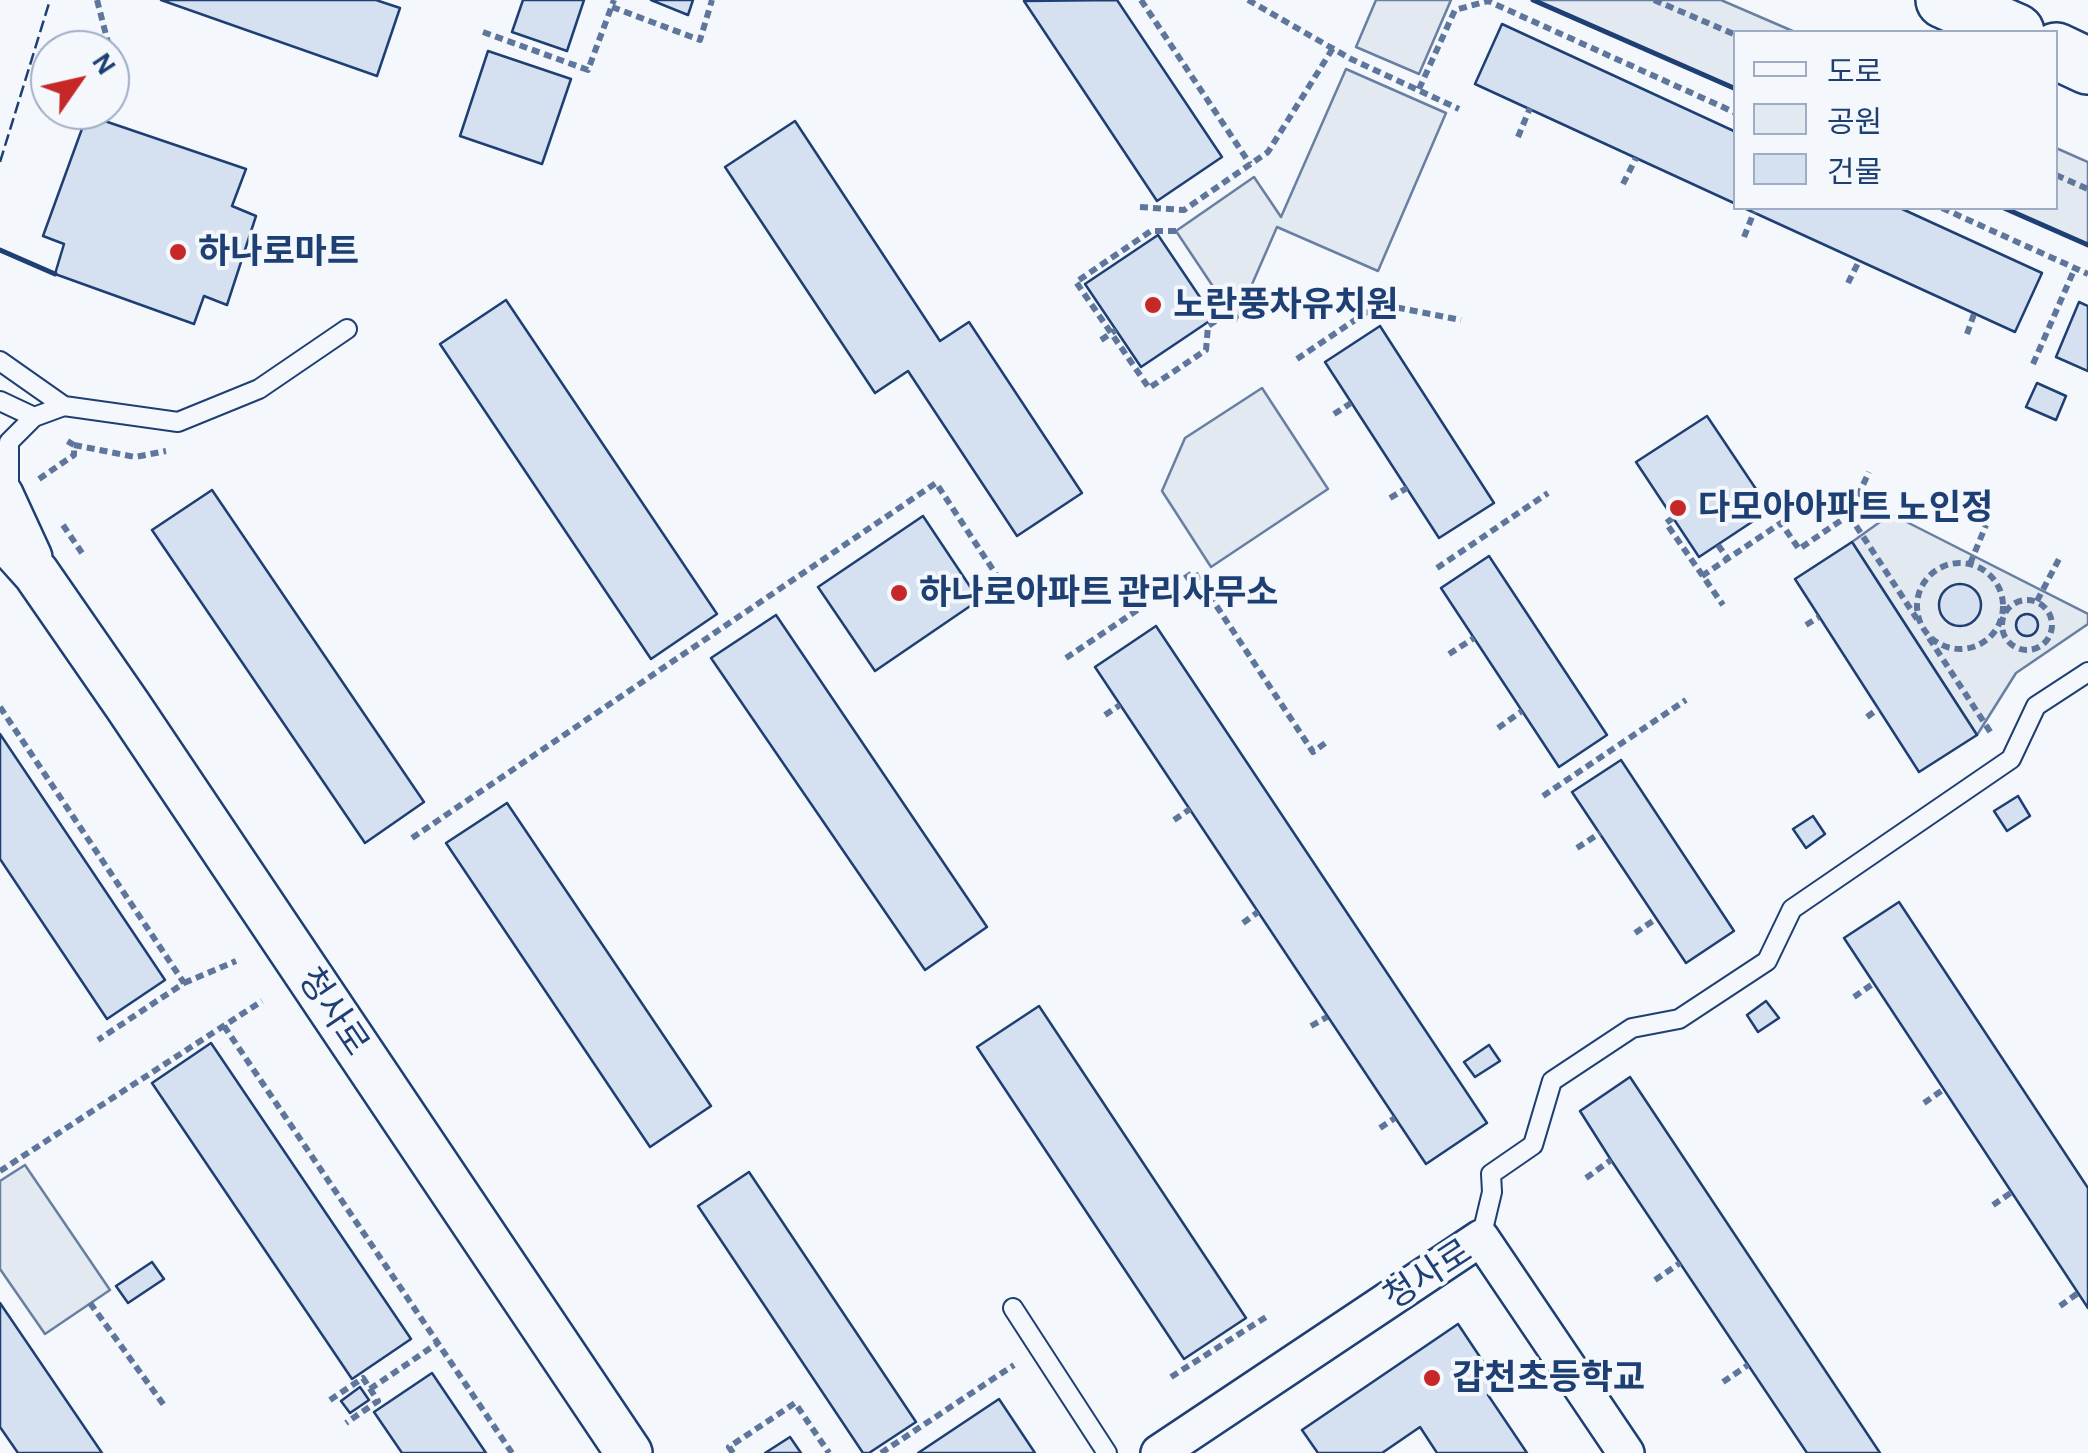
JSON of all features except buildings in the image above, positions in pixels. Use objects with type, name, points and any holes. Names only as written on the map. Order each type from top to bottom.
[{"type":"main road","points":[[1944,0],[2012,30]]},
{"type":"main road","points":[[2058,52],[2088,66]]},
{"type":"street","name":"청사로","points":[[13,509],[36,573],[629,1453]]},
{"type":"street","name":"청사로","points":[[1159,1453],[1481,1238],[1626,1453]]},
{"type":"lane","points":[[13,509],[9,442],[34,416],[64,406],[178,422],[259,389],[347,329]]},
{"type":"lane","points":[[0,361],[64,406]]},
{"type":"lane","points":[[0,400],[34,416]]},
{"type":"lane","points":[[1481,1238],[1492,1192],[1491,1174],[1533,1145],[1552,1080],[1632,1028],[1679,1019],[1767,961],[1792,909],[2011,759],[2036,706],[2088,672]]},
{"type":"lane","points":[[1013,1308],[1108,1453]]},
{"type":"path","points":[[97,0],[105,30]]},
{"type":"path","points":[[483,32],[588,70],[613,4],[700,40],[712,0]]},
{"type":"path","points":[[1140,0],[1250,164]]},
{"type":"path","points":[[1248,0],[1333,48],[1459,109]]},
{"type":"path","points":[[1654,0],[1733,34]]},
{"type":"path","points":[[1419,89],[1455,10],[1488,1],[1733,113]]},
{"type":"path","points":[[1140,207],[1184,210],[1268,152],[1333,48]]},
{"type":"path","points":[[1518,137],[1530,108]]},
{"type":"path","points":[[1623,184],[1636,158]]},
{"type":"path","points":[[2058,176],[2088,190]]},
{"type":"path","points":[[1946,210],[2088,274]]},
{"type":"path","points":[[1744,236],[1754,212]]},
{"type":"path","points":[[1176,231],[1151,231],[1076,282],[1149,388],[1206,350],[1208,326],[1230,311]]},
{"type":"path","points":[[1848,283],[1859,261]]},
{"type":"path","points":[[2034,364],[2075,268]]},
{"type":"path","points":[[1297,359],[1378,304],[1462,320]]},
{"type":"path","points":[[1966,334],[1974,314]]},
{"type":"path","points":[[1102,340],[1114,332]]},
{"type":"path","points":[[1334,414],[1351,403]]},
{"type":"path","points":[[64,439],[135,456],[179,445]]},
{"type":"path","points":[[13,509],[34,482],[74,455],[74,444]]},
{"type":"path","points":[[1702,576],[1782,523],[1799,549],[1849,515],[1869,472]]},
{"type":"path","points":[[412,838],[936,483],[1004,585]]},
{"type":"path","points":[[1390,498],[1407,488]]},
{"type":"path","points":[[1437,568],[1548,493]]},
{"type":"path","points":[[54,510],[82,553]]},
{"type":"path","points":[[1849,515],[1991,734]]},
{"type":"path","points":[[1673,518],[1666,523],[1723,605]]},
{"type":"path","points":[[1970,564],[1986,524]]},
{"type":"path","points":[[1718,544],[1728,559]]},
{"type":"path","points":[[2037,602],[2059,559]]},
{"type":"path","points":[[2037,602],[2013,603],[2003,614],[1992,636],[1971,649],[1947,648],[1926,634],[1916,615],[1929,574],[1948,564],[1970,564],[1990,574],[2001,592],[2003,614],[2001,628],[2006,641],[2018,649],[2032,650],[2044,644],[2052,621],[2037,602]]},
{"type":"path","points":[[1066,658],[1194,572],[1312,752],[1328,741]]},
{"type":"path","points":[[1806,625],[1819,616]]},
{"type":"path","points":[[1448,654],[1474,638]]},
{"type":"path","points":[[2044,644],[2052,652]]},
{"type":"path","points":[[1543,796],[1686,700]]},
{"type":"path","points":[[1104,715],[1120,705]]},
{"type":"path","points":[[0,707],[184,983]]},
{"type":"path","points":[[1867,717],[1878,709]]},
{"type":"path","points":[[1498,728],[1522,711]]},
{"type":"path","points":[[1174,820],[1190,809]]},
{"type":"path","points":[[1578,848],[1600,834]]},
{"type":"path","points":[[1243,923],[1258,912]]},
{"type":"path","points":[[1635,933],[1656,919]]},
{"type":"path","points":[[98,1040],[184,983],[236,961]]},
{"type":"path","points":[[1854,996],[1874,983]]},
{"type":"path","points":[[0,1171],[262,1000]]},
{"type":"path","points":[[1311,1026],[1327,1016]]},
{"type":"path","points":[[224,1026],[512,1453]]},
{"type":"path","points":[[1924,1102],[1944,1089]]},
{"type":"path","points":[[1380,1128],[1395,1118]]},
{"type":"path","points":[[1586,1178],[1612,1160]]},
{"type":"path","points":[[1993,1205],[2012,1192]]},
{"type":"path","points":[[1655,1280],[1680,1263]]},
{"type":"path","points":[[2060,1306],[2078,1293]]},
{"type":"path","points":[[90,1303],[166,1408]]},
{"type":"path","points":[[1171,1377],[1266,1317]]},
{"type":"path","points":[[370,1389],[438,1343]]},
{"type":"path","points":[[881,1453],[1014,1365]]},
{"type":"path","points":[[1723,1382],[1748,1365]]},
{"type":"path","points":[[330,1400],[362,1378],[370,1389],[378,1401],[346,1423]]},
{"type":"path","points":[[733,1453],[729,1447],[795,1402],[829,1453]]},
{"type":"green space","points":[[1376,0],[1451,0],[1419,74],[1356,47]]},
{"type":"green space","points":[[1533,0],[1721,0],[1790,30],[1733,30],[1733,88]]},
{"type":"green space","points":[[1346,69],[1446,113],[1378,271],[1277,227],[1236,321],[1176,231],[1254,177],[1281,217]]},
{"type":"green space","points":[[2058,149],[2088,162],[2088,245],[2009,210],[2058,210]]},
{"type":"green space","points":[[1262,388],[1328,489],[1211,567],[1162,491],[1185,438]]},
{"type":"green space","points":[[1891,514],[2088,614],[2088,624],[2016,673],[1977,735],[1852,542]]},
{"type":"green space","points":[[25,1165],[110,1290],[45,1334],[0,1269],[0,1181]]},
{"type":"fence","points":[[0,162],[50,0]]},
{"type":"wall","points":[[1533,0],[1733,88]]},
{"type":"wall","points":[[2009,210],[2088,245]]},
{"type":"wall","points":[[0,250],[55,274]]},
{"type":"place","name":"하나로마트","points":[[178,252]]},
{"type":"place","name":"노란풍차유치원","points":[[1153,305]]},
{"type":"place","name":"다모아아파트 노인정","points":[[1678,508]]},
{"type":"place","name":"하나로아파트 관리사무소","points":[[899,593]]},
{"type":"place","name":"갑천초등학교","points":[[1432,1378]]}]
